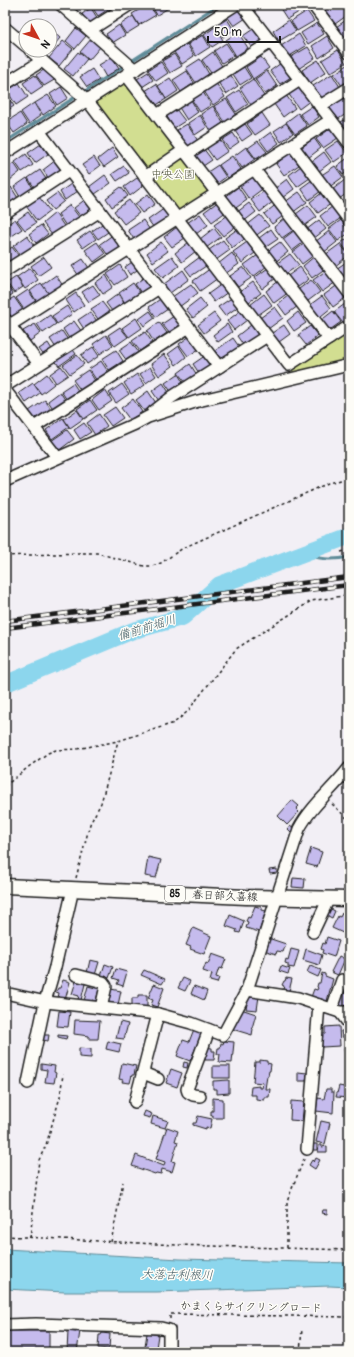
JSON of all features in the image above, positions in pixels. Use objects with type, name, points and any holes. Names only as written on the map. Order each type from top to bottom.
[{"type":"main road","name":"春日部久喜線","points":[[5,886],[246,897],[349,899]]},
{"type":"street","points":[[61,5],[90,30],[131,72],[157,115],[328,339]]},
{"type":"street","points":[[90,30],[128,5]]},
{"type":"street","points":[[5,153],[235,5]]},
{"type":"street","points":[[242,5],[349,143]]},
{"type":"street","points":[[312,5],[349,53]]},
{"type":"street","points":[[5,28],[18,39]]},
{"type":"street","points":[[157,115],[271,42]]},
{"type":"street","points":[[39,58],[87,100],[289,366],[349,326]]},
{"type":"street","points":[[5,84],[42,61]]},
{"type":"street","points":[[145,177],[300,80]]},
{"type":"street","points":[[320,106],[349,88]]},
{"type":"street","points":[[39,364],[8,322],[130,250],[331,120]]},
{"type":"street","points":[[39,131],[220,366]]},
{"type":"street","points":[[292,145],[349,220]]},
{"type":"street","points":[[254,169],[349,293]]},
{"type":"street","points":[[5,213],[69,171]]},
{"type":"street","points":[[5,271],[100,211]]},
{"type":"street","points":[[5,386],[159,288]]},
{"type":"street","points":[[34,427],[189,327]]},
{"type":"street","points":[[148,417],[172,397],[267,336]]},
{"type":"street","points":[[5,481],[37,468],[58,457],[148,417],[198,401],[349,365]]},
{"type":"street","points":[[5,390],[58,457]]},
{"type":"street","points":[[5,993],[46,1002],[158,1014],[223,1035],[247,990],[299,829],[304,819],[349,768]]},
{"type":"street","points":[[28,1083],[46,1002],[69,912],[73,889]]},
{"type":"street","points":[[313,932],[328,898]]},
{"type":"street","points":[[76,975],[103,982],[106,986],[101,1008]]},
{"type":"street","points":[[342,980],[340,1011],[349,1024]]},
{"type":"street","points":[[247,990],[298,998],[340,1011]]},
{"type":"street","points":[[307,1149],[319,1005]]},
{"type":"street","points":[[136,1102],[158,1014]]},
{"type":"street","points":[[200,1096],[193,1095],[187,1090],[209,1030]]},
{"type":"street","points":[[143,1073],[158,1079]]},
{"type":"street","points":[[5,1325],[44,1324],[161,1328],[169,1330],[168,1352]]},
{"type":"path","points":[[5,556],[77,553],[97,554],[144,566],[152,566],[161,563],[183,548],[329,483],[349,478]]},
{"type":"path","points":[[341,552],[349,550]]},
{"type":"path","points":[[5,786],[48,753],[56,750],[77,749],[118,740],[165,726],[178,720],[187,712],[236,649],[311,601],[349,596]]},
{"type":"path","points":[[73,889],[90,824],[101,803],[118,740]]},
{"type":"path","points":[[324,797],[349,820]]},
{"type":"path","points":[[30,1238],[39,1160],[46,1145],[60,1097],[63,1074]]},
{"type":"path","points":[[287,1248],[287,1202],[307,1149]]},
{"type":"path","points":[[111,1242],[124,1182]]},
{"type":"path","points":[[5,1236],[111,1242],[349,1250]]},
{"type":"path","name":"かまくらサイクリングロード","points":[[169,1330],[170,1314],[349,1317]]},
{"type":"path","points":[[300,1352],[302,1329]]},
{"type":"green space","name":"中央公園","points":[[126,75],[217,193],[177,219],[87,100]]},
{"type":"green space","points":[[349,326],[349,365],[295,378],[289,365]]},
{"type":"water","name":"大落古利根川","points":[[5,1249],[180,1259],[349,1263],[349,1287],[330,1286],[157,1292],[65,1292],[5,1289]]},
{"type":"building","points":[[70,5],[81,5],[73,10]]},
{"type":"building","points":[[94,5],[109,5],[110,8],[98,16],[92,7]]},
{"type":"building","points":[[149,5],[156,15],[139,25],[132,14]]},
{"type":"building","points":[[151,5],[168,5],[170,7],[157,15]]},
{"type":"building","points":[[278,5],[302,5],[304,9],[287,19]]},
{"type":"building","points":[[332,5],[346,5],[349,9],[349,14],[335,24],[325,10]]},
{"type":"building","points":[[91,8],[98,19],[90,25],[82,14]]},
{"type":"building","points":[[239,8],[246,18],[234,26],[227,16]]},
{"type":"building","points":[[307,11],[314,21],[297,31],[291,21]]},
{"type":"building","points":[[133,16],[139,26],[126,34],[120,25]]},
{"type":"building","points":[[349,18],[349,35],[344,38],[336,27]]},
{"type":"building","points":[[227,19],[234,30],[223,37],[216,26]]},
{"type":"building","points":[[289,20],[296,31],[279,41],[273,31]]},
{"type":"building","points":[[317,23],[324,34],[308,44],[301,33]]},
{"type":"building","points":[[119,25],[125,35],[112,43],[106,34]]},
{"type":"building","points":[[215,27],[223,40],[212,47],[204,35]]},
{"type":"building","points":[[256,27],[264,40],[252,48],[243,36]]},
{"type":"building","points":[[76,28],[86,36],[75,49],[66,41]]},
{"type":"building","points":[[238,32],[248,48],[236,56],[226,40]]},
{"type":"building","points":[[299,34],[306,46],[288,57],[281,46]]},
{"type":"building","points":[[203,35],[210,47],[196,56],[188,44]]},
{"type":"building","points":[[327,36],[334,48],[319,58],[312,46]]},
{"type":"building","points":[[92,38],[101,46],[89,60],[80,52]]},
{"type":"building","points":[[63,41],[73,49],[59,66],[49,58],[58,58],[58,47]]},
{"type":"building","points":[[226,43],[234,55],[222,63],[214,51]]},
{"type":"building","points":[[187,44],[194,56],[182,64],[174,52]]},
{"type":"building","points":[[308,47],[315,58],[298,69],[291,57]]},
{"type":"building","points":[[338,50],[346,63],[330,73],[322,60]]},
{"type":"building","points":[[78,52],[87,59],[73,76],[64,69]]},
{"type":"building","points":[[213,52],[222,66],[211,73],[202,60]]},
{"type":"building","points":[[174,54],[182,66],[170,73],[162,61]]},
{"type":"building","points":[[112,57],[119,68],[106,77],[99,65]]},
{"type":"building","points":[[261,57],[269,68],[253,79],[246,67]]},
{"type":"building","points":[[200,59],[209,74],[196,83],[186,68]]},
{"type":"building","points":[[318,60],[326,72],[310,83],[302,70]]},
{"type":"building","points":[[161,62],[168,73],[156,81],[148,70]]},
{"type":"building","points":[[281,63],[291,77],[280,84],[270,71]]},
{"type":"building","points":[[349,64],[349,82],[342,86],[334,74]]},
{"type":"building","points":[[48,67],[56,79],[44,86],[36,75]]},
{"type":"building","points":[[244,67],[251,78],[240,85],[233,74]]},
{"type":"building","points":[[92,69],[99,80],[87,87],[80,77]]},
{"type":"building","points":[[187,71],[194,83],[181,92],[173,80]]},
{"type":"building","points":[[267,71],[277,86],[265,94],[255,79]]},
{"type":"building","points":[[148,72],[153,80],[142,87],[137,79]]},
{"type":"building","points":[[230,74],[238,86],[226,94],[218,82]]},
{"type":"building","points":[[332,74],[340,87],[321,99],[313,86]]},
{"type":"building","points":[[35,75],[43,87],[31,95],[23,83]]},
{"type":"building","points":[[170,78],[178,91],[166,99],[158,86]]},
{"type":"building","points":[[253,79],[264,96],[251,105],[240,88]]},
{"type":"building","points":[[19,83],[28,97],[16,105],[7,91]]},
{"type":"building","points":[[216,83],[225,97],[213,105],[204,91]]},
{"type":"building","points":[[156,84],[166,99],[155,106],[145,91]]},
{"type":"building","points":[[300,84],[311,100],[299,109],[288,93]]},
{"type":"building","points":[[61,87],[68,98],[57,105],[50,94]]},
{"type":"building","points":[[239,90],[248,104],[236,112],[227,98]]},
{"type":"building","points":[[203,92],[211,105],[200,112],[192,100]]},
{"type":"building","points":[[5,93],[14,106],[5,112]]},
{"type":"building","points":[[346,94],[349,99],[349,112],[337,120],[327,107]]},
{"type":"building","points":[[48,95],[56,106],[43,115],[35,103]]},
{"type":"building","points":[[286,95],[295,108],[283,117],[274,104]]},
{"type":"building","points":[[190,98],[198,112],[187,120],[178,106]]},
{"type":"building","points":[[226,99],[236,114],[225,122],[214,106]]},
{"type":"building","points":[[34,103],[41,115],[29,124],[21,112]]},
{"type":"building","points":[[213,106],[223,123],[211,131],[201,114]]},
{"type":"building","points":[[312,106],[319,117],[308,125],[300,114]]},
{"type":"building","points":[[176,109],[185,121],[174,128],[166,115]]},
{"type":"building","points":[[20,113],[27,124],[14,133],[6,122]]},
{"type":"building","points":[[262,113],[270,125],[255,135],[247,124]]},
{"type":"building","points":[[298,113],[307,126],[295,134],[286,122]]},
{"type":"building","points":[[200,115],[207,127],[195,135],[188,123]]},
{"type":"building","points":[[349,117],[349,133],[341,122]]},
{"type":"building","points":[[286,123],[293,133],[281,142],[274,131]]},
{"type":"building","points":[[5,124],[11,134],[5,138]]},
{"type":"building","points":[[187,124],[198,141],[188,148],[177,130]]},
{"type":"building","points":[[245,124],[252,134],[242,141],[235,131]]},
{"type":"building","points":[[331,128],[338,138],[323,148],[316,139]]},
{"type":"building","points":[[271,132],[279,143],[268,151],[260,140]]},
{"type":"building","points":[[233,133],[239,142],[229,149],[222,140]]},
{"type":"building","points":[[218,137],[228,151],[215,160],[205,146]]},
{"type":"building","points":[[314,138],[321,148],[308,158],[301,148]]},
{"type":"building","points":[[258,141],[267,152],[256,159],[248,148]]},
{"type":"building","points":[[338,141],[347,153],[334,162],[325,150]]},
{"type":"building","points":[[41,144],[48,154],[35,163],[28,153]]},
{"type":"building","points":[[246,147],[255,159],[242,168],[234,156]]},
{"type":"building","points":[[112,148],[118,157],[104,167],[98,159]]},
{"type":"building","points":[[203,148],[212,160],[200,168],[191,156]]},
{"type":"building","points":[[324,152],[331,162],[318,172],[311,162]]},
{"type":"building","points":[[290,153],[299,165],[284,175],[276,164]]},
{"type":"building","points":[[26,154],[33,165],[22,172],[15,162]]},
{"type":"building","points":[[232,156],[241,169],[228,178],[219,165]]},
{"type":"building","points":[[94,157],[100,166],[89,174],[82,165]]},
{"type":"building","points":[[349,157],[349,170],[343,175],[337,166]]},
{"type":"building","points":[[56,160],[63,170],[49,179],[43,170]]},
{"type":"building","points":[[14,163],[20,172],[10,180],[5,173],[5,169]]},
{"type":"building","points":[[218,165],[226,177],[215,185],[206,173]]},
{"type":"building","points":[[124,166],[129,173],[117,181],[112,174]]},
{"type":"building","points":[[301,166],[310,178],[297,187],[289,175]]},
{"type":"building","points":[[335,166],[343,177],[328,188],[320,176]]},
{"type":"building","points":[[40,170],[46,179],[34,187],[28,178]]},
{"type":"building","points":[[255,173],[265,187],[249,199],[239,185]]},
{"type":"building","points":[[105,175],[111,183],[95,194],[89,187]]},
{"type":"building","points":[[27,178],[33,188],[20,197],[14,187]]},
{"type":"building","points":[[137,178],[143,186],[130,196],[124,187]]},
{"type":"building","points":[[287,179],[294,189],[282,198],[274,189]]},
{"type":"building","points":[[346,179],[349,184],[349,192],[339,199],[332,190]]},
{"type":"building","points":[[312,180],[321,191],[309,200],[301,188]]},
{"type":"building","points":[[75,181],[81,189],[65,200],[60,192]]},
{"type":"building","points":[[11,187],[18,198],[5,207],[5,191]]},
{"type":"building","points":[[121,187],[128,196],[112,207],[106,198]]},
{"type":"building","points":[[238,187],[247,200],[233,210],[224,198]]},
{"type":"building","points":[[266,190],[274,201],[260,212],[251,200]]},
{"type":"building","points":[[299,192],[307,202],[292,213],[285,202]]},
{"type":"building","points":[[323,192],[332,203],[318,213],[310,202]]},
{"type":"building","points":[[57,193],[64,201],[53,210],[46,201]]},
{"type":"building","points":[[148,194],[155,204],[142,213],[135,204]]},
{"type":"building","points":[[39,197],[50,211],[37,221],[26,206]]},
{"type":"building","points":[[87,198],[94,207],[81,217],[74,208]]},
{"type":"building","points":[[349,198],[349,213],[341,204]]},
{"type":"building","points":[[129,200],[139,213],[124,224],[114,211]]},
{"type":"building","points":[[219,201],[227,211],[212,222],[204,212]]},
{"type":"building","points":[[249,203],[256,212],[243,222],[236,213]]},
{"type":"building","points":[[278,203],[286,214],[272,224],[264,214]]},
{"type":"building","points":[[70,205],[79,217],[66,226],[58,214]]},
{"type":"building","points":[[308,205],[317,217],[304,226],[296,214]]},
{"type":"building","points":[[333,206],[341,218],[328,227],[320,216]]},
{"type":"building","points":[[165,208],[171,215],[154,228],[148,220]]},
{"type":"building","points":[[28,212],[36,223],[25,230],[17,220]]},
{"type":"building","points":[[55,213],[64,226],[52,235],[43,223]]},
{"type":"building","points":[[200,214],[208,225],[196,234],[187,223]]},
{"type":"building","points":[[228,215],[236,226],[223,236],[214,225]]},
{"type":"building","points":[[260,215],[269,226],[254,237],[246,226]]},
{"type":"building","points":[[286,217],[295,229],[282,238],[274,227]]},
{"type":"building","points":[[15,219],[22,229],[9,238],[5,231],[5,226]]},
{"type":"building","points":[[143,220],[150,230],[135,241],[128,230]]},
{"type":"building","points":[[319,220],[326,229],[313,239],[306,230]]},
{"type":"building","points":[[341,220],[349,233],[338,241],[329,229]]},
{"type":"building","points":[[105,222],[111,230],[98,239],[92,231]]},
{"type":"building","points":[[41,225],[48,234],[36,243],[29,234]]},
{"type":"building","points":[[177,227],[185,238],[172,247],[164,237]]},
{"type":"building","points":[[214,228],[221,237],[206,248],[200,239]]},
{"type":"building","points":[[239,228],[246,238],[232,248],[225,238]]},
{"type":"building","points":[[271,229],[278,239],[266,247],[259,238]]},
{"type":"building","points":[[295,230],[304,242],[292,251],[283,239]]},
{"type":"building","points":[[90,231],[96,239],[83,248],[77,240]]},
{"type":"building","points":[[329,231],[337,242],[323,253],[315,242]]},
{"type":"building","points":[[114,234],[123,247],[109,257],[100,244]]},
{"type":"building","points":[[27,236],[34,245],[20,255],[13,246]]},
{"type":"building","points":[[349,237],[349,254],[341,243]]},
{"type":"building","points":[[223,240],[230,250],[216,260],[209,250]]},
{"type":"building","points":[[97,242],[105,254],[94,262],[85,250]]},
{"type":"building","points":[[161,242],[168,251],[153,262],[147,253]]},
{"type":"building","points":[[189,242],[196,251],[182,262],[175,253]]},
{"type":"building","points":[[247,242],[255,253],[242,263],[233,252]]},
{"type":"building","points":[[280,242],[288,252],[274,263],[266,252]]},
{"type":"building","points":[[305,243],[314,255],[302,264],[293,252]]},
{"type":"building","points":[[340,244],[349,255],[334,267],[325,255]]},
{"type":"building","points":[[12,247],[19,256],[7,264],[5,262],[5,252]]},
{"type":"building","points":[[232,253],[239,264],[225,274],[218,264]]},
{"type":"building","points":[[290,254],[299,265],[284,275],[276,264]]},
{"type":"building","points":[[258,255],[267,266],[253,277],[244,265]]},
{"type":"building","points":[[316,255],[326,268],[312,278],[303,266]]},
{"type":"building","points":[[172,256],[179,266],[163,278],[155,268]]},
{"type":"building","points":[[44,257],[51,267],[38,276],[31,266]]},
{"type":"building","points":[[200,257],[206,266],[191,276],[185,268]]},
{"type":"building","points":[[83,259],[89,268],[79,276],[72,266]]},
{"type":"building","points":[[135,260],[140,268],[130,275],[125,267]]},
{"type":"building","points":[[349,260],[349,277],[344,281],[336,269]]},
{"type":"building","points":[[120,265],[127,277],[115,285],[107,274]]},
{"type":"building","points":[[243,267],[251,278],[238,287],[230,276]]},
{"type":"building","points":[[300,267],[309,279],[294,290],[285,278]]},
{"type":"building","points":[[30,268],[38,280],[25,289],[17,277]]},
{"type":"building","points":[[211,268],[218,278],[200,291],[193,281]]},
{"type":"building","points":[[268,268],[276,278],[262,289],[254,278]]},
{"type":"building","points":[[183,270],[189,279],[170,293],[164,284]]},
{"type":"building","points":[[327,270],[336,282],[322,292],[313,280]]},
{"type":"building","points":[[56,275],[63,286],[49,295],[42,285]]},
{"type":"building","points":[[106,275],[113,287],[103,294],[95,283]]},
{"type":"building","points":[[146,276],[152,285],[141,293],[135,284]]},
{"type":"building","points":[[16,277],[23,287],[14,293],[7,283]]},
{"type":"building","points":[[280,280],[289,292],[274,303],[266,291]]},
{"type":"building","points":[[311,280],[320,292],[304,304],[295,292]]},
{"type":"building","points":[[5,282],[13,294],[5,299]]},
{"type":"building","points":[[253,282],[261,293],[249,302],[241,291]]},
{"type":"building","points":[[41,283],[49,294],[37,302],[30,291]]},
{"type":"building","points":[[133,283],[140,293],[125,303],[119,293]]},
{"type":"building","points":[[191,284],[198,293],[179,307],[172,297]]},
{"type":"building","points":[[222,284],[228,292],[214,302],[208,294]]},
{"type":"building","points":[[339,284],[348,296],[333,307],[324,295]]},
{"type":"building","points":[[93,285],[100,295],[89,302],[82,292]]},
{"type":"building","points":[[28,290],[37,303],[25,311],[16,298]]},
{"type":"building","points":[[76,293],[84,305],[74,312],[66,300]]},
{"type":"building","points":[[118,294],[124,303],[112,311],[106,303]]},
{"type":"building","points":[[264,294],[272,305],[258,315],[250,305]]},
{"type":"building","points":[[289,295],[298,306],[286,315],[278,304]]},
{"type":"building","points":[[322,296],[331,308],[316,320],[307,307]]},
{"type":"building","points":[[14,297],[23,310],[12,318],[5,309],[5,303]]},
{"type":"building","points":[[163,297],[171,307],[156,317],[149,307]]},
{"type":"building","points":[[233,297],[239,306],[225,316],[218,307]]},
{"type":"building","points":[[200,298],[207,307],[193,318],[186,309]]},
{"type":"building","points":[[349,301],[349,319],[343,323],[334,312]]},
{"type":"building","points":[[102,302],[109,311],[98,319],[91,309]]},
{"type":"building","points":[[67,306],[72,314],[57,324],[52,316]]},
{"type":"building","points":[[275,307],[283,318],[268,329],[260,318]]},
{"type":"building","points":[[150,311],[155,318],[144,326],[139,319]]},
{"type":"building","points":[[240,311],[247,320],[234,330],[227,321]]},
{"type":"building","points":[[333,311],[341,322],[327,332],[319,322]]},
{"type":"building","points":[[90,312],[97,321],[84,329],[78,320]]},
{"type":"building","points":[[298,312],[306,323],[294,331],[287,321]]},
{"type":"building","points":[[214,313],[220,321],[204,333],[198,325]]},
{"type":"building","points":[[50,315],[56,324],[43,333],[37,324]]},
{"type":"building","points":[[174,316],[181,326],[170,334],[162,324]]},
{"type":"building","points":[[136,318],[142,328],[129,337],[122,328]]},
{"type":"building","points":[[74,321],[82,332],[70,340],[63,329]]},
{"type":"building","points":[[159,322],[167,333],[154,342],[147,331]]},
{"type":"building","points":[[35,324],[41,333],[30,341],[23,331]]},
{"type":"building","points":[[227,324],[232,332],[218,342],[213,335]]},
{"type":"building","points":[[251,325],[259,336],[244,346],[237,336]]},
{"type":"building","points":[[284,325],[290,334],[279,342],[272,333]]},
{"type":"building","points":[[310,326],[318,336],[306,345],[298,335]]},
{"type":"building","points":[[120,327],[128,337],[115,346],[108,335]]},
{"type":"building","points":[[62,331],[68,340],[56,348],[50,339]]},
{"type":"building","points":[[145,332],[152,342],[140,351],[132,341]]},
{"type":"building","points":[[106,335],[113,345],[100,354],[93,344]]},
{"type":"building","points":[[190,336],[199,349],[188,356],[179,344]]},
{"type":"building","points":[[233,338],[240,348],[222,361],[215,351]]},
{"type":"building","points":[[131,342],[139,353],[127,361],[119,350]]},
{"type":"building","points":[[48,343],[53,351],[45,357],[39,349]]},
{"type":"building","points":[[179,346],[186,357],[176,365],[168,354]]},
{"type":"building","points":[[71,347],[76,354],[59,366],[54,359]]},
{"type":"building","points":[[93,347],[99,356],[87,364],[81,355]]},
{"type":"building","points":[[116,350],[123,361],[109,370],[102,359]]},
{"type":"building","points":[[164,354],[173,366],[159,376],[151,364]]},
{"type":"building","points":[[77,355],[84,364],[70,374],[63,365]]},
{"type":"building","points":[[206,355],[212,364],[199,373],[193,364]]},
{"type":"building","points":[[101,361],[109,373],[97,381],[89,369]]},
{"type":"building","points":[[190,364],[197,375],[186,383],[178,373]]},
{"type":"building","points":[[61,366],[68,375],[56,383],[50,374]]},
{"type":"building","points":[[150,367],[156,376],[146,383],[140,374]]},
{"type":"building","points":[[88,370],[96,382],[82,392],[73,380]]},
{"type":"building","points":[[47,374],[54,384],[41,394],[34,384]]},
{"type":"building","points":[[137,374],[145,385],[131,394],[124,383]]},
{"type":"building","points":[[178,374],[184,384],[172,393],[165,383]]},
{"type":"building","points":[[33,383],[40,393],[26,403],[19,393]]},
{"type":"building","points":[[73,383],[79,392],[67,400],[61,391]]},
{"type":"building","points":[[163,383],[170,394],[159,401],[152,391]]},
{"type":"building","points":[[122,384],[129,394],[116,403],[109,393]]},
{"type":"building","points":[[105,390],[112,401],[99,410],[92,400]]},
{"type":"building","points":[[148,391],[156,403],[144,411],[136,400]]},
{"type":"building","points":[[60,392],[66,401],[54,410],[48,401]]},
{"type":"building","points":[[133,399],[142,412],[130,420],[121,408]]},
{"type":"building","points":[[45,400],[51,409],[35,420],[29,411]]},
{"type":"building","points":[[90,400],[97,410],[84,419],[77,409]]},
{"type":"building","points":[[115,407],[123,418],[111,426],[103,415]]},
{"type":"building","points":[[77,410],[83,419],[70,428],[64,419]]},
{"type":"building","points":[[99,414],[107,426],[95,435],[87,423]]},
{"type":"building","points":[[63,418],[69,427],[52,439],[46,430]]},
{"type":"building","points":[[84,423],[91,432],[80,439],[74,430]]},
{"type":"building","points":[[67,430],[74,439],[58,451],[51,441]]},
{"type":"building","points":[[292,800],[299,806],[296,809],[299,812],[287,825],[278,816]]},
{"type":"building","points":[[290,826],[294,829],[291,832],[288,829]]},
{"type":"building","points":[[311,848],[322,852],[317,867],[306,864]]},
{"type":"building","points":[[148,857],[161,860],[156,878],[145,876]]},
{"type":"building","points":[[277,869],[277,873],[270,874],[269,870]]},
{"type":"building","points":[[293,878],[305,879],[304,888],[292,887]]},
{"type":"building","points":[[255,906],[266,911],[259,932],[246,928],[248,922],[246,921],[248,917],[250,918]]},
{"type":"building","points":[[329,908],[335,911],[332,918],[326,915]]},
{"type":"building","points":[[342,913],[349,916],[349,921],[343,933],[332,928],[338,916],[340,917]]},
{"type":"building","points":[[230,915],[244,921],[240,933],[236,932],[237,930],[226,926]]},
{"type":"building","points":[[193,928],[211,936],[204,954],[190,949],[191,947],[186,945]]},
{"type":"building","points":[[327,937],[339,941],[334,957],[322,953],[323,950],[321,949],[323,943],[325,944]]},
{"type":"building","points":[[268,938],[286,944],[283,952],[277,951],[276,954],[264,950]]},
{"type":"building","points":[[291,949],[299,951],[294,968],[288,967],[288,964],[285,963],[286,959],[288,960]]},
{"type":"building","points":[[306,949],[322,955],[319,965],[303,960]]},
{"type":"building","points":[[212,954],[226,959],[222,969],[219,968],[216,977],[219,978],[217,983],[210,981],[212,974],[203,971]]},
{"type":"building","points":[[339,956],[345,959],[338,975],[331,972]]},
{"type":"building","points":[[90,960],[99,962],[95,975],[87,973]]},
{"type":"building","points":[[105,964],[113,967],[109,978],[101,976]]},
{"type":"building","points":[[281,966],[290,969],[288,974],[279,971]]},
{"type":"building","points":[[310,966],[321,970],[318,977],[307,972]]},
{"type":"building","points":[[116,969],[127,972],[123,986],[117,984],[119,980],[113,978]]},
{"type":"building","points":[[144,970],[165,979],[162,984],[141,975]]},
{"type":"building","points":[[322,973],[333,979],[327,1001],[311,997],[314,989],[317,990],[318,988],[318,983],[320,983]]},
{"type":"building","points":[[183,978],[190,981],[185,991],[178,988]]},
{"type":"building","points":[[286,978],[292,979],[289,991],[283,989],[284,986],[282,985]]},
{"type":"building","points":[[63,980],[70,982],[65,1000],[58,998],[59,993],[56,992],[58,988],[60,988]]},
{"type":"building","points":[[76,981],[85,984],[81,1000],[78,999],[79,996],[72,994]]},
{"type":"building","points":[[154,984],[164,988],[157,1007],[151,1005],[153,1000],[148,998]]},
{"type":"building","points":[[344,984],[349,985],[349,1007],[340,1005]]},
{"type":"building","points":[[88,986],[99,989],[96,1001],[92,1000],[91,1003],[84,1001]]},
{"type":"building","points":[[194,986],[207,991],[204,1000],[191,994]]},
{"type":"building","points":[[111,989],[121,991],[118,1005],[108,1003]]},
{"type":"building","points":[[138,995],[147,995],[147,1007],[132,1007],[132,998],[138,998]]},
{"type":"building","points":[[259,996],[257,1010],[246,1009],[248,998]]},
{"type":"building","points":[[241,1009],[256,1014],[252,1028],[252,1035],[232,1029],[235,1020],[237,1021]]},
{"type":"building","points":[[59,1011],[70,1012],[68,1027],[57,1026]]},
{"type":"building","points":[[75,1020],[100,1021],[98,1039],[89,1039],[89,1036],[74,1034]]},
{"type":"building","points":[[120,1022],[128,1024],[124,1039],[116,1038]]},
{"type":"building","points":[[339,1026],[340,1046],[322,1047],[321,1034],[325,1034],[325,1027]]},
{"type":"building","points":[[194,1029],[202,1033],[190,1061],[177,1056],[183,1040],[189,1042]]},
{"type":"building","points":[[347,1030],[348,1037],[342,1037],[341,1031]]},
{"type":"building","points":[[43,1035],[49,1035],[48,1041],[42,1040]]},
{"type":"building","points":[[58,1035],[67,1036],[66,1039],[58,1037]]},
{"type":"building","points":[[108,1041],[121,1044],[119,1052],[106,1049]]},
{"type":"building","points":[[224,1041],[234,1042],[232,1063],[219,1062],[220,1054],[217,1054],[218,1048],[220,1048],[221,1043],[223,1044]]},
{"type":"building","points":[[346,1046],[349,1046],[349,1058],[345,1058],[344,1048],[346,1048]]},
{"type":"building","points":[[205,1047],[212,1048],[212,1051],[215,1051],[214,1060],[205,1060]]},
{"type":"building","points":[[79,1048],[91,1049],[91,1058],[79,1057]]},
{"type":"building","points":[[260,1060],[267,1061],[267,1063],[271,1064],[265,1089],[270,1089],[269,1097],[264,1097],[264,1100],[256,1099],[256,1095],[250,1095],[251,1087],[259,1086],[259,1088],[262,1088],[263,1083],[253,1082],[255,1062],[260,1062]]},
{"type":"building","points":[[184,1062],[188,1063],[187,1068],[183,1067]]},
{"type":"building","points":[[122,1063],[136,1066],[130,1083],[122,1082],[123,1080],[119,1079]]},
{"type":"building","points":[[41,1064],[55,1066],[54,1072],[56,1073],[54,1083],[45,1082],[47,1070],[41,1069]]},
{"type":"building","points":[[213,1066],[230,1066],[230,1078],[213,1078]]},
{"type":"building","points":[[171,1069],[182,1073],[177,1087],[166,1083]]},
{"type":"building","points":[[298,1072],[307,1073],[306,1081],[298,1081]]},
{"type":"building","points":[[229,1080],[229,1093],[217,1094],[217,1089],[213,1089],[213,1081]]},
{"type":"building","points":[[339,1086],[349,1088],[349,1098],[336,1097]]},
{"type":"building","points":[[326,1089],[331,1089],[331,1092],[334,1092],[333,1113],[316,1111],[318,1098],[324,1099]]},
{"type":"building","points":[[213,1098],[223,1099],[223,1118],[213,1118],[213,1115],[211,1116],[211,1111],[213,1111]]},
{"type":"building","points":[[291,1101],[304,1102],[302,1121],[290,1120]]},
{"type":"building","points":[[145,1111],[152,1114],[150,1118],[143,1116]]},
{"type":"building","points":[[153,1116],[168,1121],[165,1128],[151,1124]]},
{"type":"building","points":[[198,1116],[212,1119],[210,1128],[206,1127],[206,1129],[193,1125],[193,1123],[196,1123]]},
{"type":"building","points":[[321,1121],[330,1123],[325,1144],[316,1142]]},
{"type":"building","points":[[167,1127],[178,1131],[175,1141],[178,1142],[172,1161],[175,1162],[172,1172],[162,1169],[161,1174],[155,1174],[132,1166],[136,1155],[164,1166],[165,1162],[156,1159]]},
{"type":"building","points":[[311,1144],[317,1144],[317,1150],[311,1150]]},
{"type":"building","points":[[319,1145],[322,1145],[322,1147],[327,1146],[327,1152],[318,1152]]},
{"type":"building","points":[[316,1158],[320,1160],[315,1169],[309,1165],[312,1160],[314,1162]]},
{"type":"building","points":[[323,1210],[327,1210],[327,1214],[322,1213]]},
{"type":"building","points":[[76,1330],[80,1331],[77,1352],[67,1352],[68,1331],[76,1332]]},
{"type":"building","points":[[5,1331],[49,1331],[49,1349],[5,1349]]},
{"type":"building","points":[[102,1333],[110,1334],[109,1349],[98,1348],[99,1335]]},
{"type":"building","points":[[147,1333],[158,1335],[156,1348],[145,1347]]},
{"type":"waterway","points":[[82,93],[218,5]]},
{"type":"waterway","points":[[5,142],[77,96]]},
{"type":"waterway","name":"備前前堀川","points":[[5,684],[132,631],[183,617],[219,585],[349,536]]},
{"type":"waterway","points":[[301,553],[325,559],[349,557]]},
{"type":"railway","points":[[5,621],[349,577]]},
{"type":"railway","points":[[5,628],[349,585]]}]
